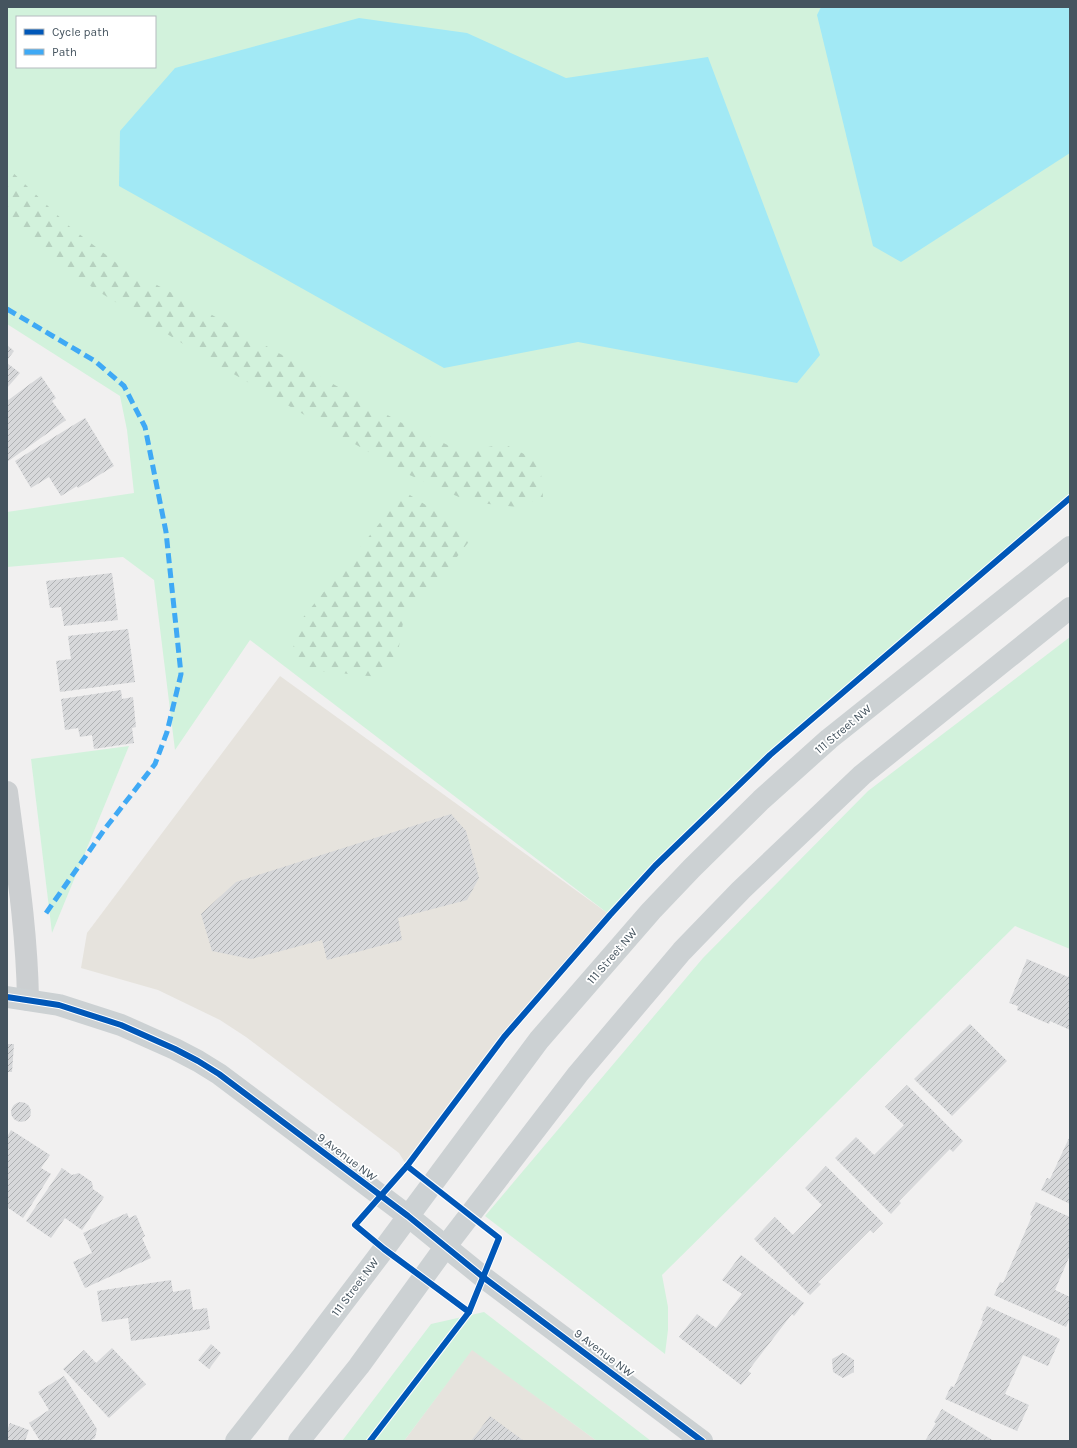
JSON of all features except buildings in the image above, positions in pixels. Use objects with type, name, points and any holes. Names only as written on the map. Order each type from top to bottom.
[{"type":"main road","name":"111 Street NW","points":[[236,1441],[302,1358],[539,1040],[651,911],[761,800],[829,740],[1070,547]]},
{"type":"main road","points":[[299,1441],[359,1366],[446,1246],[578,1074],[682,951],[740,890],[862,775],[1070,608]]},
{"type":"main road","name":"9 Avenue NW","points":[[17,998],[59,1005],[121,1025],[198,1061],[218,1074],[408,1216],[482,1277],[702,1441]]},
{"type":"street","points":[[7,792],[28,967],[17,998]]},
{"type":"shaded area","points":[[280,676],[610,915],[504,1037],[407,1166],[399,1153],[246,1037],[220,1020],[158,990],[81,968],[87,933]]},
{"type":"shaded area","points":[[472,1349],[597,1441],[404,1441]]},
{"type":"green space","points":[[7,7],[1070,7],[1070,498],[770,755],[655,866],[610,915],[250,640],[175,750],[154,580],[123,557],[7,567],[7,512],[134,493],[127,430],[120,396],[7,324]]},
{"type":"green space","points":[[7,167],[69,226],[119,265],[191,303],[398,421],[462,452],[504,444],[540,462],[543,497],[518,507],[470,502],[405,473],[206,358],[96,290],[29,241],[7,217]]},
{"type":"green space","points":[[405,492],[474,535],[443,575],[404,617],[397,658],[384,677],[354,675],[329,671],[307,674],[290,659],[301,620]]},
{"type":"green space","points":[[1070,637],[1070,949],[1015,926],[662,1275],[668,1307],[668,1330],[665,1354],[485,1216],[703,958],[868,791]]},
{"type":"green space","points":[[129,746],[52,933],[31,759]]},
{"type":"green space","points":[[484,1312],[651,1441],[597,1441],[472,1350],[404,1441],[342,1441],[431,1324]]},
{"type":"water","points":[[821,7],[1070,7],[1070,153],[901,262],[873,246],[817,15]]},
{"type":"water","points":[[359,18],[467,33],[566,78],[708,57],[820,355],[797,383],[578,342],[444,368],[119,186],[120,131],[175,68]]},
{"type":"marked path","points":[[7,309],[95,361],[124,386],[145,427],[166,532],[181,674],[167,732],[155,764],[104,830],[44,916]]},
{"type":"cycle path","points":[[469,1312],[384,1249],[355,1225],[407,1166],[504,1037],[610,915],[655,866],[770,755],[1070,498]]},
{"type":"cycle path","points":[[7,997],[59,1005],[121,1025],[175,1049],[219,1074],[408,1216],[483,1277],[702,1441]]},
{"type":"cycle path","points":[[370,1441],[469,1312],[499,1238],[407,1166]]}]
